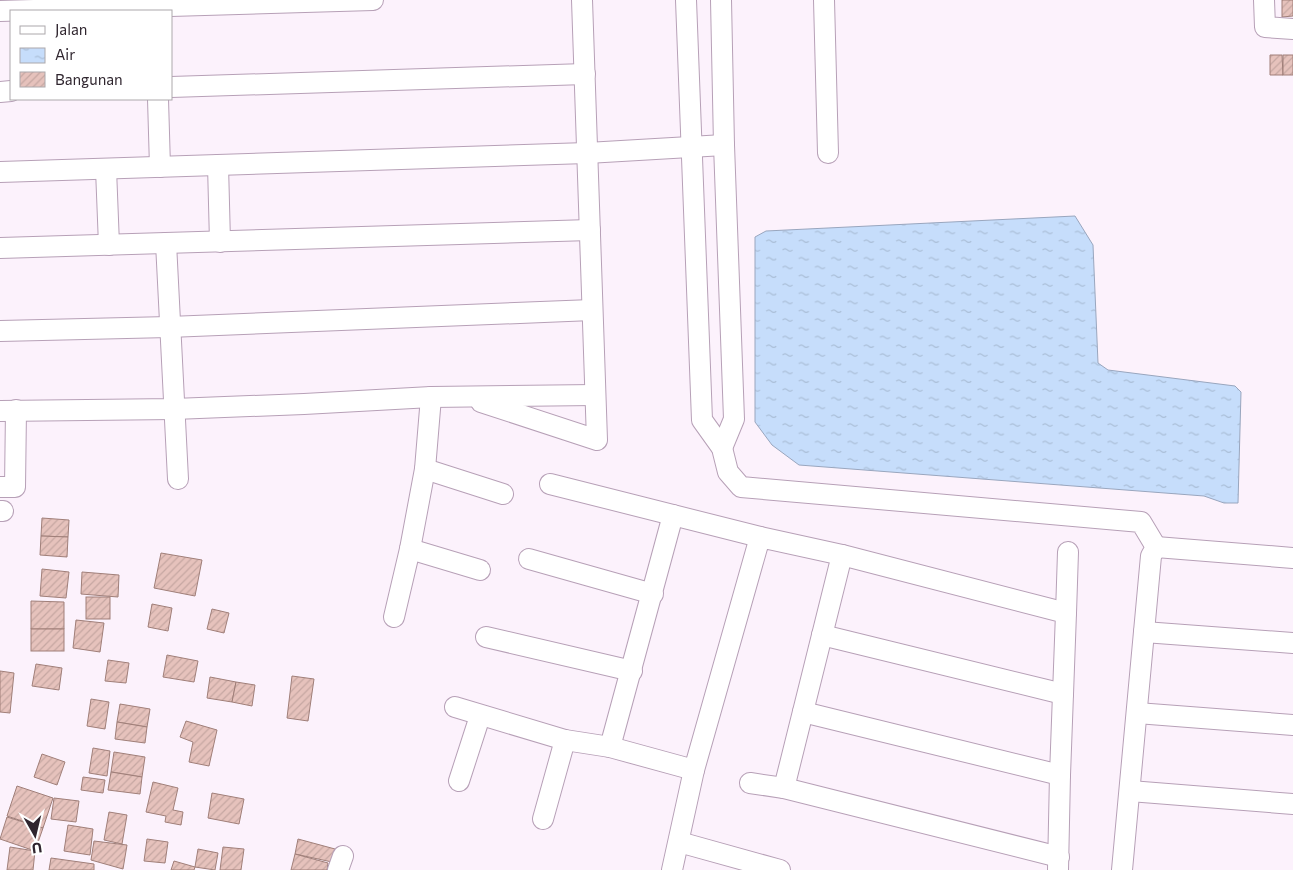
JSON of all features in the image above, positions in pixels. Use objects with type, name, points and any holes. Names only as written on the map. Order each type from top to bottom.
[{"type":"street","points":[[77,10],[154,9],[373,0]]},
{"type":"street","points":[[464,397],[597,440],[582,0]]},
{"type":"street","points":[[686,0],[690,148],[702,420],[722,448],[728,472],[741,487],[1141,522],[1156,547]]},
{"type":"street","points":[[721,0],[734,419],[722,448]]},
{"type":"street","points":[[824,0],[828,153]]},
{"type":"street","points":[[1264,0],[1265,27],[1293,29]]},
{"type":"street","points":[[172,87],[584,74]]},
{"type":"street","points":[[158,100],[160,167]]},
{"type":"street","points":[[0,172],[587,154],[724,145]]},
{"type":"street","points":[[218,165],[220,242]]},
{"type":"street","points":[[106,168],[109,245]]},
{"type":"street","points":[[0,248],[590,230]]},
{"type":"street","points":[[166,243],[178,479]]},
{"type":"street","points":[[0,331],[169,327],[592,310]]},
{"type":"street","points":[[0,488],[15,487],[8,410],[174,409],[431,397],[595,395]]},
{"type":"street","points":[[394,617],[410,549],[425,469],[431,397]]},
{"type":"street","points":[[425,469],[504,494]]},
{"type":"street","points":[[550,484],[760,537],[842,555],[1066,614]]},
{"type":"street","points":[[610,747],[673,515]]},
{"type":"street","points":[[672,870],[694,770],[760,537]]},
{"type":"street","points":[[1156,547],[1293,558]]},
{"type":"street","points":[[1122,870],[1151,556],[1156,547]]},
{"type":"street","points":[[410,549],[480,570]]},
{"type":"street","points":[[750,783],[784,788],[1059,864],[1060,775],[1068,552]]},
{"type":"street","points":[[784,788],[842,555]]},
{"type":"street","points":[[529,559],[652,594]]},
{"type":"street","points":[[1144,632],[1293,643]]},
{"type":"street","points":[[822,635],[1063,694]]},
{"type":"street","points":[[486,637],[632,671]]},
{"type":"street","points":[[455,707],[565,740],[610,747],[694,770]]},
{"type":"street","points":[[803,712],[1060,775]]},
{"type":"street","points":[[1137,712],[1293,725]]},
{"type":"street","points":[[459,781],[480,716]]},
{"type":"street","points":[[543,819],[565,740]]},
{"type":"street","points":[[1130,791],[1293,804]]},
{"type":"street","points":[[678,842],[780,870]]},
{"type":"water","points":[[1075,216],[1093,245],[1098,363],[1108,370],[1235,386],[1241,392],[1238,503],[1224,503],[1204,496],[799,465],[772,445],[755,422],[755,237],[766,231]]},
{"type":"building","points":[[1282,0],[1293,0],[1293,16],[1282,17]]},
{"type":"building","points":[[1270,55],[1282,55],[1283,75],[1270,75]]},
{"type":"building","points":[[1283,55],[1293,55],[1293,75],[1283,75]]},
{"type":"building","points":[[42,518],[69,520],[68,537],[41,536]]},
{"type":"building","points":[[41,536],[68,537],[67,557],[40,555]]},
{"type":"building","points":[[161,553],[202,560],[195,596],[154,588]]},
{"type":"building","points":[[42,569],[69,572],[66,598],[40,596]]},
{"type":"building","points":[[82,572],[119,575],[118,597],[81,594]]},
{"type":"building","points":[[86,597],[110,597],[110,619],[86,619]]},
{"type":"building","points":[[31,601],[64,602],[64,629],[31,629]]},
{"type":"building","points":[[152,604],[172,608],[168,631],[148,627]]},
{"type":"building","points":[[212,609],[229,613],[224,633],[207,629]]},
{"type":"building","points":[[76,620],[104,623],[100,652],[73,648]]},
{"type":"building","points":[[31,629],[64,629],[64,651],[31,651]]},
{"type":"building","points":[[167,655],[198,661],[194,682],[163,677]]},
{"type":"building","points":[[108,660],[129,663],[126,683],[105,681]]},
{"type":"building","points":[[36,664],[62,668],[59,690],[32,686]]},
{"type":"building","points":[[0,671],[14,673],[10,713],[0,712]]},
{"type":"building","points":[[292,676],[314,679],[308,721],[287,718]]},
{"type":"building","points":[[210,677],[236,682],[232,702],[207,698]]},
{"type":"building","points":[[236,682],[255,685],[252,706],[232,702]]},
{"type":"building","points":[[91,699],[109,702],[105,729],[87,726]]},
{"type":"building","points":[[120,704],[150,709],[147,727],[117,722]]},
{"type":"building","points":[[186,721],[217,730],[209,766],[189,762],[193,742],[180,737]]},
{"type":"building","points":[[117,722],[147,727],[145,743],[115,739]]},
{"type":"building","points":[[93,748],[110,751],[107,776],[89,773]]},
{"type":"building","points":[[114,752],[145,757],[142,777],[111,772]]},
{"type":"building","points":[[42,754],[65,762],[57,785],[34,777]]},
{"type":"building","points":[[111,772],[142,777],[140,794],[108,790]]},
{"type":"building","points":[[83,777],[105,780],[103,793],[81,790]]},
{"type":"building","points":[[153,782],[178,788],[173,810],[183,812],[181,825],[165,822],[166,816],[146,812]]},
{"type":"building","points":[[17,786],[53,798],[43,828],[7,816]]},
{"type":"building","points":[[212,793],[244,799],[239,824],[208,818]]},
{"type":"building","points":[[54,798],[79,801],[76,822],[51,819]]},
{"type":"building","points":[[109,812],[127,815],[122,844],[104,840]]},
{"type":"building","points":[[7,817],[43,828],[35,851],[0,839]]},
{"type":"building","points":[[68,825],[93,829],[90,855],[64,851]]},
{"type":"building","points":[[147,839],[168,842],[165,863],[144,861]]},
{"type":"building","points":[[298,839],[335,849],[332,862],[295,854]]},
{"type":"building","points":[[94,841],[127,845],[123,869],[91,860]]},
{"type":"building","points":[[10,847],[35,851],[33,870],[7,870]]},
{"type":"building","points":[[223,847],[244,849],[241,870],[220,870]]},
{"type":"building","points":[[198,849],[218,853],[215,870],[195,867]]},
{"type":"building","points":[[295,854],[328,863],[327,870],[291,870]]},
{"type":"building","points":[[51,858],[94,864],[94,870],[49,870]]},
{"type":"building","points":[[174,861],[195,867],[194,870],[171,870]]}]
